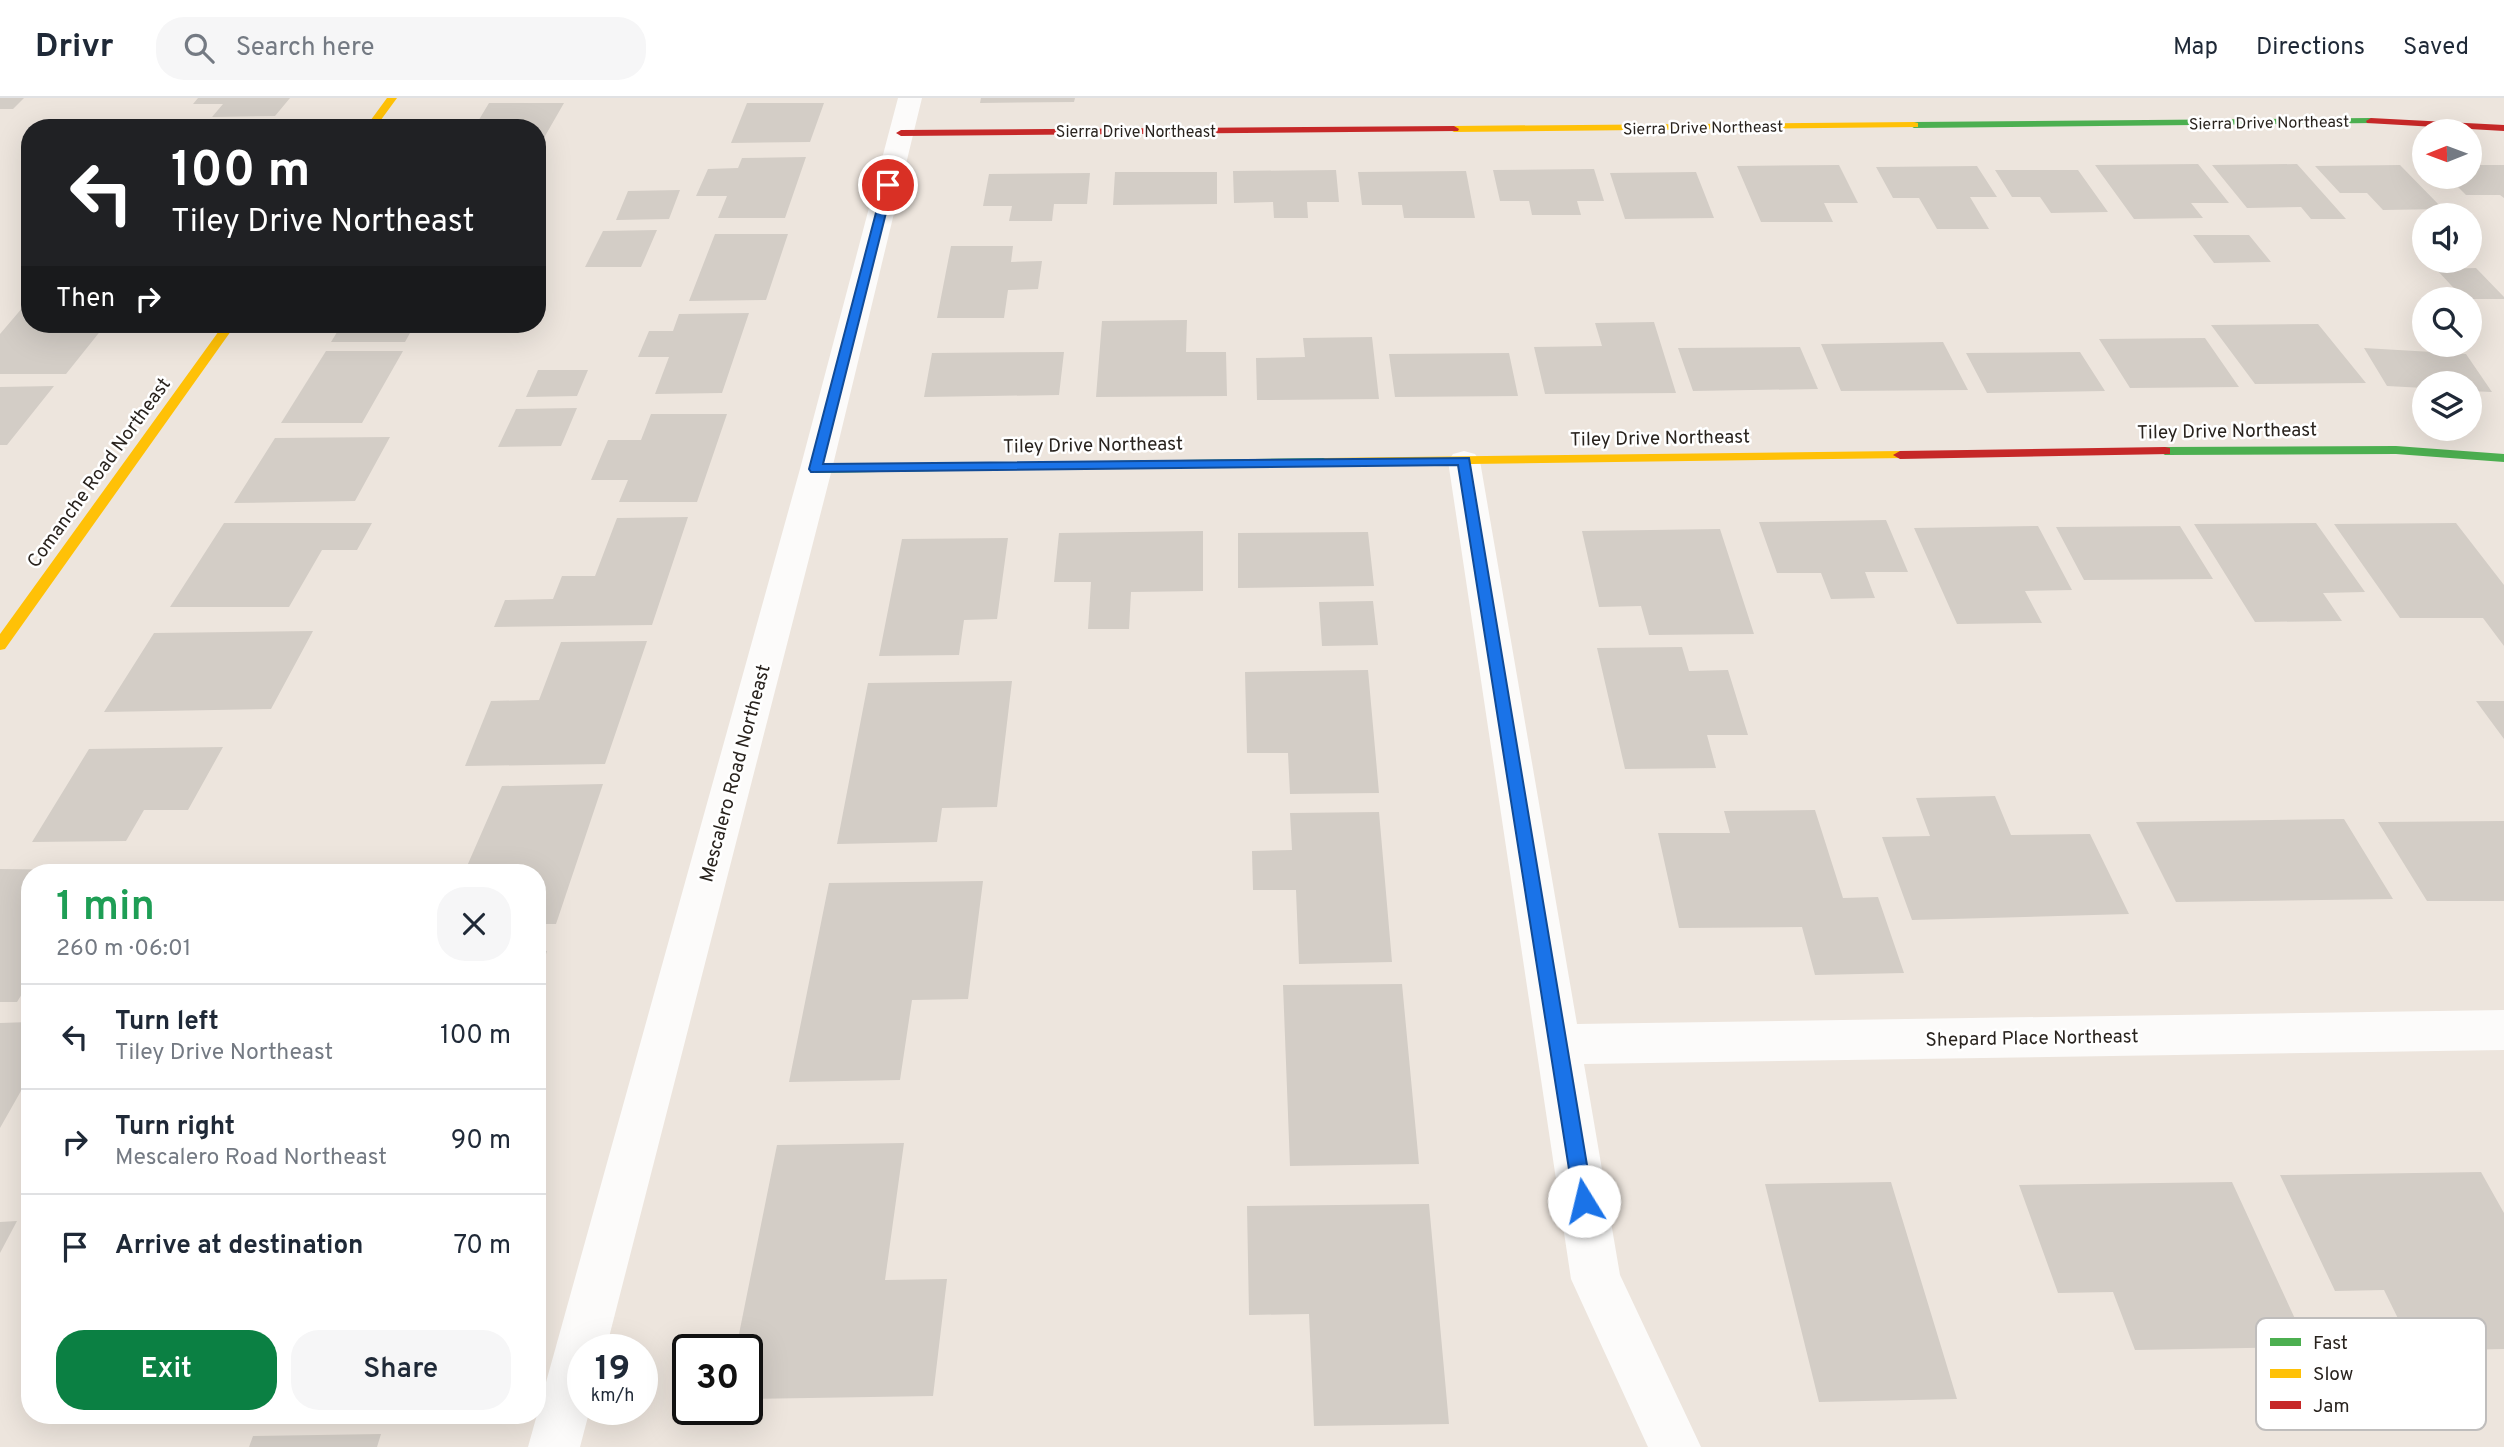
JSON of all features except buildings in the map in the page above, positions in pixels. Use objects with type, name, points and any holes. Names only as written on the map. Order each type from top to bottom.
[{"type":"street","points":[[377,119],[392,98]]},
{"type":"street","name":"Sierra Drive Northeast","points":[[905,116],[2368,121],[2504,128]]},
{"type":"street","name":"Mescalero Road Northeast","points":[[554,1447],[816,469],[905,116]]},
{"type":"street","name":"Comanche Road Northeast","points":[[0,645],[224,333]]},
{"type":"street","name":"Tiley Drive Northeast","points":[[816,469],[2277,450],[2396,450],[2504,458]]},
{"type":"street","points":[[1464,461],[1596,1279],[1675,1447]]},
{"type":"street","name":"Shepard Place Northeast","points":[[1559,1044],[2504,1030]]},
{"type":"traffic: fast","points":[[1914,125],[2371,121]]},
{"type":"traffic: fast","points":[[2165,451],[2396,450],[2504,458]]},
{"type":"traffic: fast","points":[[816,469],[1325,462]]},
{"type":"traffic: slow","points":[[377,119],[392,98]]},
{"type":"traffic: slow","points":[[1454,129],[1914,125]]},
{"type":"traffic: slow","points":[[0,645],[224,333]]},
{"type":"traffic: slow","points":[[1325,462],[1900,455]]},
{"type":"traffic: jam","points":[[2371,121],[2504,128]]},
{"type":"traffic: jam","points":[[901,133],[1454,129]]},
{"type":"traffic: jam","points":[[1900,455],[2165,451]]},
{"type":"route","points":[[888,185],[816,469],[1464,461],[1584,1201]]}]
